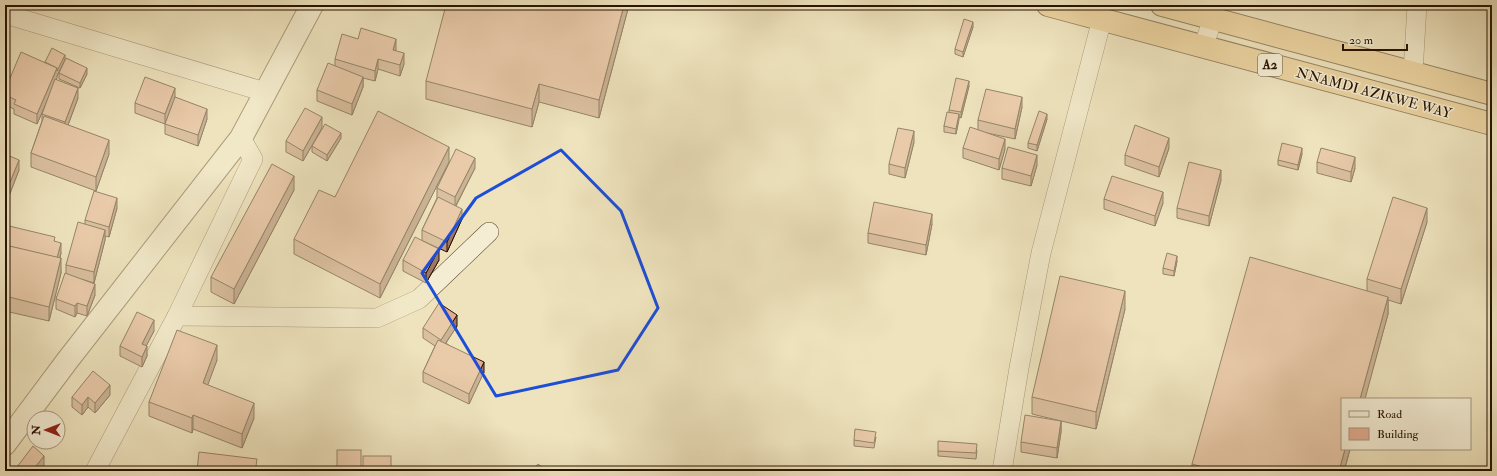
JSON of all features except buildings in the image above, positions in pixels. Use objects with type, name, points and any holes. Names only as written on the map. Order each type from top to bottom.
[{"type":"highway","name":"NNAMDI AZIKWE WAY","points":[[1048,5],[1492,124]]},
{"type":"highway","name":"NNAMDI AZIKWE WAY","points":[[1162,5],[1213,12],[1413,73],[1492,94]]},
{"type":"street","points":[[5,444],[240,138],[312,5]]},
{"type":"street","points":[[1413,73],[1417,5]]},
{"type":"street","points":[[1203,47],[1213,12]]},
{"type":"street","points":[[5,14],[265,92]]},
{"type":"street","points":[[1002,471],[1019,368],[1041,253],[1102,19]]},
{"type":"street","points":[[95,471],[177,316],[253,159],[240,138]]},
{"type":"street","points":[[177,316],[377,318],[419,299],[489,232]]},
{"type":"highlighted area","points":[[561,150],[621,211],[658,308],[618,370],[496,396],[422,273],[476,198]]}]
